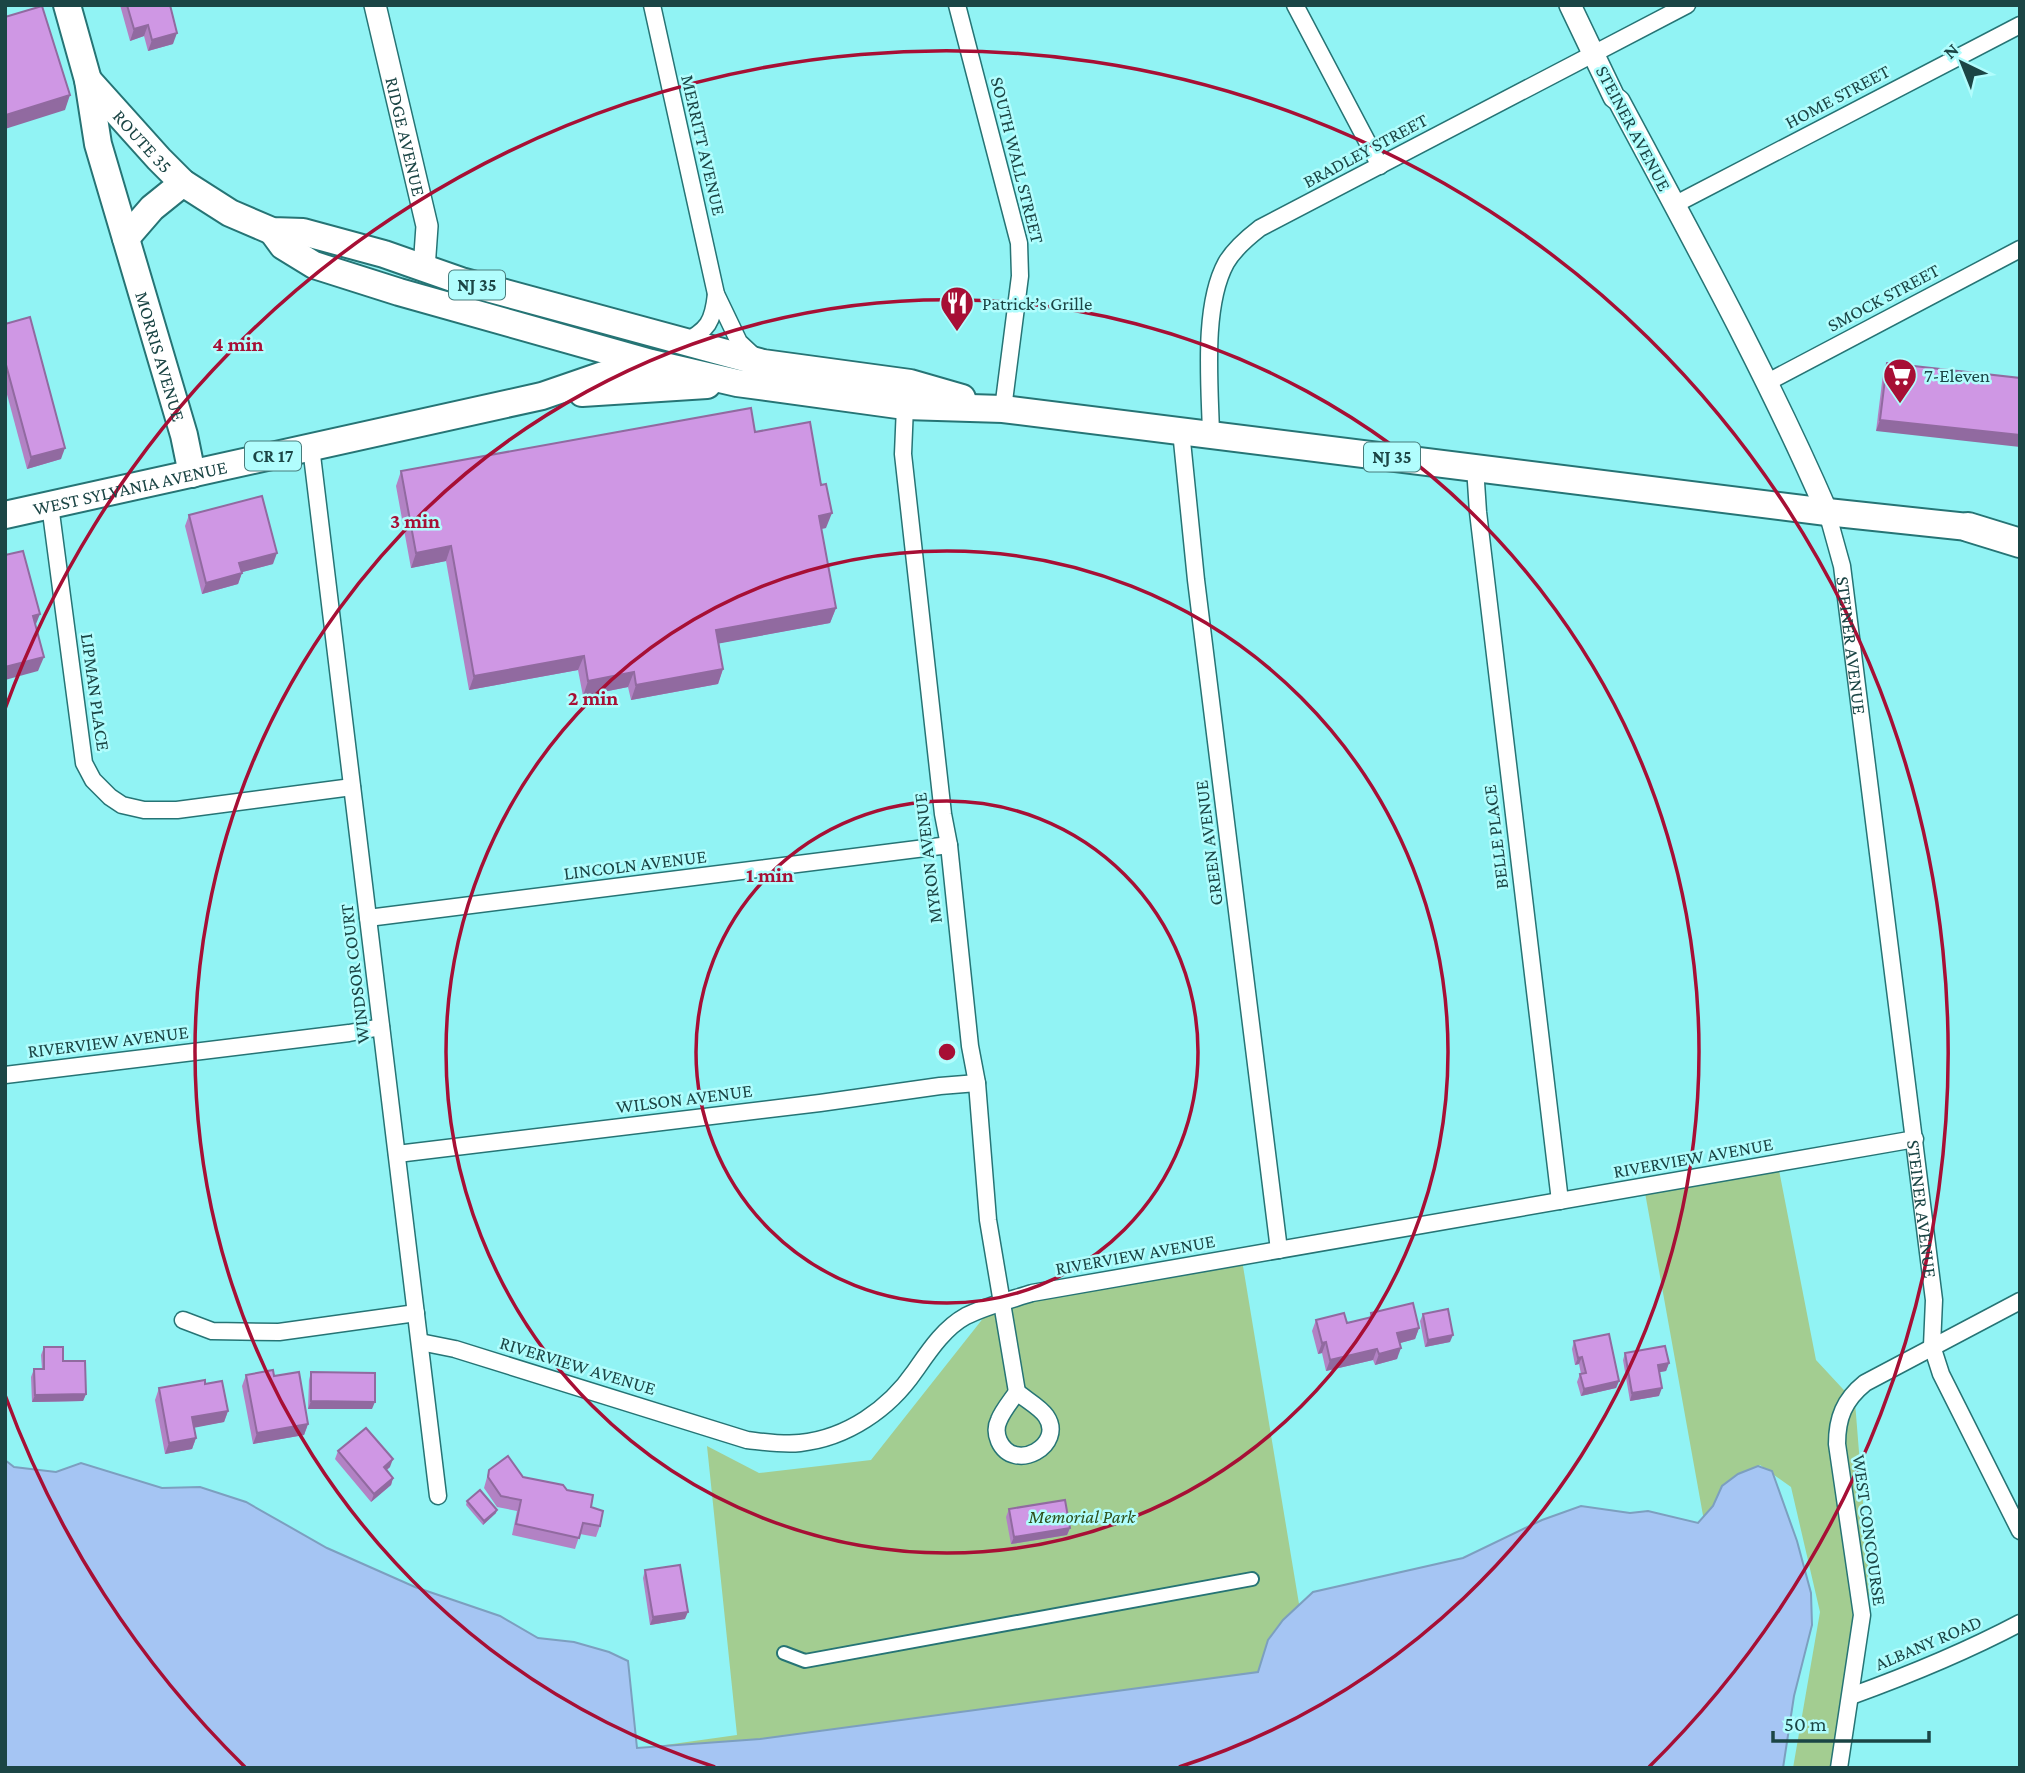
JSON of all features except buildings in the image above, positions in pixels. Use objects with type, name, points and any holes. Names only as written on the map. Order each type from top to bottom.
[{"type":"highway","name":"NJ 35","points":[[1968,527],[2020,524]]},
{"type":"highway","name":"NJ 35","points":[[1968,527],[2020,542]]},
{"type":"main road","name":"ROUTE 35","points":[[67,5],[88,80],[159,159],[183,183],[230,213],[272,230]]},
{"type":"main road","name":"MORRIS AVENUE","points":[[88,80],[98,144],[184,435],[191,474]]},
{"type":"main road","points":[[126,239],[152,208],[183,183]]},
{"type":"main road","name":"NJ 35","points":[[272,230],[303,232],[683,343],[763,363],[910,383],[1003,409]]},
{"type":"main road","name":"NJ 35","points":[[272,230],[283,246],[314,265],[399,292],[651,363],[737,383],[905,406],[1003,409],[1827,512],[1968,527]]},
{"type":"main road","name":"WEST SYLVANIA AVENUE","points":[[5,515],[542,396],[603,375],[651,363],[686,358],[763,363]]},
{"type":"main road","name":"WEST SYLVANIA AVENUE","points":[[542,396],[737,383]]},
{"type":"street","name":"RIDGE AVENUE","points":[[375,5],[426,226],[424,269]]},
{"type":"street","name":"MERRITT AVENUE","points":[[652,5],[716,294],[739,342],[763,363]]},
{"type":"street","name":"SOUTH WALL STREET","points":[[957,5],[1019,243],[1020,275],[1003,409]]},
{"type":"street","points":[[1294,5],[1380,166]]},
{"type":"street","name":"STEINER AVENUE","points":[[1570,5],[1614,97],[1674,205],[1794,435],[1827,512],[1843,566],[1934,1300],[1932,1346]]},
{"type":"street","name":"BRADLEY STREET","points":[[1211,435],[1209,355],[1217,287],[1228,260],[1244,241],[1260,228],[1687,5]]},
{"type":"street","name":"HOME STREET","points":[[1674,205],[2020,24]]},
{"type":"street","name":"SMOCK STREET","points":[[1766,383],[2020,249]]},
{"type":"street","name":"MERRITT AVENUE","points":[[683,343],[707,328],[714,314],[716,294]]},
{"type":"street","name":"MYRON AVENUE","points":[[905,406],[903,454],[941,801],[949,845],[965,1008],[977,1083],[988,1220],[1017,1392]]},
{"type":"street","name":"GREEN AVENUE","points":[[1181,431],[1195,568],[1279,1250]]},
{"type":"street","name":"WINDSOR COURT","points":[[311,447],[439,1496]]},
{"type":"street","name":"BELLE PLACE","points":[[1475,467],[1478,512],[1560,1201]]},
{"type":"street","name":"LIPMAN PLACE","points":[[50,505],[84,763],[93,780],[110,797],[122,805],[159,811],[352,786]]},
{"type":"street","name":"LINCOLN AVENUE","points":[[368,918],[949,845]]},
{"type":"street","name":"RIVERVIEW AVENUE","points":[[5,1075],[382,1027]]},
{"type":"street","name":"WILSON AVENUE","points":[[397,1154],[977,1083]]},
{"type":"street","name":"RIVERVIEW AVENUE","points":[[420,1342],[456,1349],[747,1440],[800,1443],[839,1433],[873,1415],[898,1392],[941,1337],[965,1317],[1032,1293],[1915,1139]]},
{"type":"street","name":"WEST CONCOURSE","points":[[1839,1768],[1862,1615],[1837,1444],[1840,1416],[1847,1400],[1865,1382],[2020,1301]]},
{"type":"street","points":[[183,1320],[212,1331],[279,1332],[416,1313]]},
{"type":"street","points":[[1932,1346],[1941,1374],[2020,1531]]},
{"type":"street","points":[[784,1653],[805,1661],[1252,1579]]},
{"type":"street","name":"ALBANY ROAD","points":[[1851,1696],[1911,1675],[2020,1623]]},
{"type":"green space","points":[[1778,1165],[1816,1360],[1855,1402],[1870,1589],[1843,1768],[1793,1768],[1820,1612],[1791,1487],[1760,1465],[1724,1491],[1706,1532],[1644,1187]]},
{"type":"green space","name":"Memorial Park","points":[[1242,1260],[1301,1616],[1267,1690],[766,1766],[644,1748],[737,1735],[707,1446],[759,1473],[871,1460],[992,1307]]},
{"type":"water","points":[[5,1460],[14,1467],[56,1472],[81,1463],[162,1488],[200,1487],[246,1502],[327,1548],[415,1587],[500,1616],[538,1638],[574,1642],[609,1652],[628,1661],[637,1748],[760,1739],[1258,1672],[1268,1640],[1283,1620],[1313,1592],[1463,1558],[1542,1520],[1581,1506],[1630,1513],[1648,1511],[1698,1523],[1713,1506],[1722,1486],[1738,1474],[1758,1466],[1772,1471],[1797,1541],[1811,1593],[1812,1625],[1794,1696],[1783,1768],[5,1768]]},
{"type":"place","name":"Patrick’s Grille","points":[[957,333]]},
{"type":"place","name":"7-Eleven","points":[[1900,405]]}]
